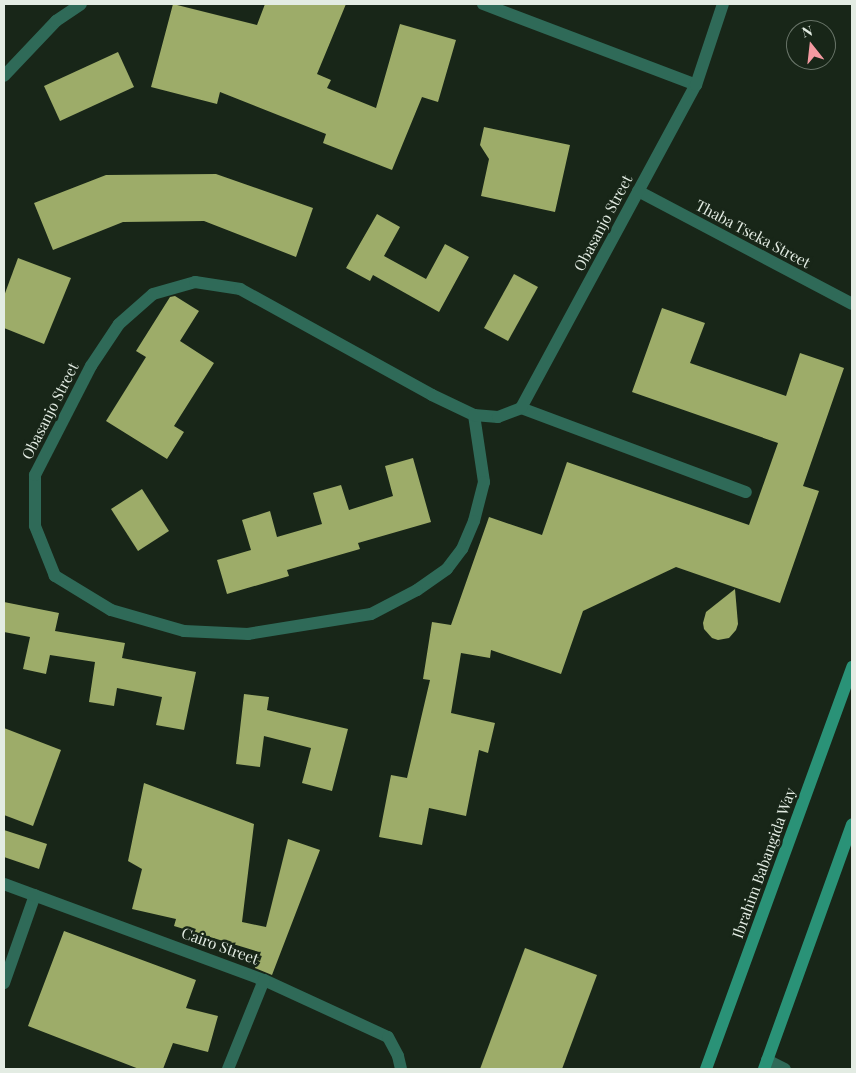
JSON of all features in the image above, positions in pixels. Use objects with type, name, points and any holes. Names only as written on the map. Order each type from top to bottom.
[{"type":"main road","name":"Ibrahim Babangida Way","points":[[706,1069],[852,667]]},
{"type":"main road","points":[[766,1065],[852,824]]},
{"type":"street","points":[[4,76],[56,21],[81,4]]},
{"type":"street","points":[[483,4],[696,86]]},
{"type":"street","name":"Obasanjo Street","points":[[474,415],[484,482],[474,520],[462,550],[447,569],[417,590],[372,614],[248,634],[184,631],[111,610],[55,576],[35,526],[35,475],[91,366],[119,324],[154,294],[195,282],[240,289],[432,395],[474,415],[498,417],[521,408],[696,86],[723,4]]},
{"type":"street","name":"Thaba Tseka Street","points":[[638,191],[852,304]]},
{"type":"street","points":[[521,408],[746,492]]},
{"type":"street","name":"Cairo Street","points":[[4,884],[264,980],[388,1037],[398,1056],[401,1069]]},
{"type":"street","points":[[4,983],[35,895]]},
{"type":"street","points":[[228,1069],[264,980]]},
{"type":"street","points":[[766,1065],[785,1069]]},
{"type":"building","points":[[173,4],[257,25],[265,4],[346,4],[317,74],[331,80],[327,88],[376,108],[400,24],[456,40],[438,102],[422,97],[392,170],[323,143],[326,134],[220,92],[217,104],[151,87]]},
{"type":"building","points":[[118,52],[134,87],[60,121],[44,86]]},
{"type":"building","points":[[484,127],[570,145],[555,212],[481,196],[489,159],[480,145]]},
{"type":"building","points":[[216,174],[313,208],[296,257],[204,221],[123,222],[53,250],[34,203],[106,175]]},
{"type":"building","points":[[377,214],[400,227],[384,256],[426,279],[445,244],[469,257],[439,312],[373,275],[370,281],[346,268]]},
{"type":"building","points":[[18,258],[71,278],[44,344],[4,328],[4,296]]},
{"type":"building","points":[[514,274],[538,287],[508,341],[484,328]]},
{"type":"building","points":[[175,296],[199,311],[180,341],[214,363],[174,426],[184,432],[167,459],[106,421],[146,357],[136,351],[170,297]]},
{"type":"building","points":[[662,308],[705,323],[690,363],[786,396],[800,353],[844,368],[803,486],[819,491],[780,603],[676,567],[583,611],[561,674],[491,650],[490,658],[461,653],[451,713],[495,723],[488,753],[479,750],[466,816],[429,808],[422,845],[379,837],[391,775],[407,778],[430,680],[423,679],[432,622],[451,625],[489,517],[542,535],[567,462],[749,525],[778,443],[632,392]]},
{"type":"building","points":[[413,458],[431,522],[358,543],[360,549],[287,570],[289,576],[227,594],[217,560],[251,550],[242,520],[270,511],[277,537],[322,524],[313,493],[341,485],[349,510],[393,496],[385,466]]},
{"type":"building","points":[[142,489],[169,531],[138,551],[111,509]]},
{"type":"building","points":[[735,589],[738,624],[736,630],[729,638],[718,640],[712,638],[704,629],[703,623],[706,612]]},
{"type":"building","points":[[4,602],[59,613],[55,631],[125,643],[122,658],[196,672],[184,730],[156,725],[162,697],[117,688],[114,706],[89,702],[95,662],[50,655],[46,674],[23,669],[30,637],[4,632]]},
{"type":"building","points":[[244,694],[269,697],[267,710],[348,729],[332,791],[302,783],[311,748],[264,736],[260,767],[236,764]]},
{"type":"building","points":[[4,728],[61,750],[33,826],[4,815]]},
{"type":"building","points":[[144,783],[254,824],[242,922],[266,927],[288,839],[320,850],[272,975],[255,968],[259,952],[174,926],[176,919],[132,909],[142,869],[128,861]]},
{"type":"building","points":[[4,830],[47,844],[39,869],[4,857]]},
{"type":"building","points":[[64,931],[196,980],[186,1008],[218,1016],[208,1052],[173,1043],[163,1069],[139,1069],[28,1026]]},
{"type":"building","points":[[525,948],[597,975],[562,1069],[480,1069]]}]
